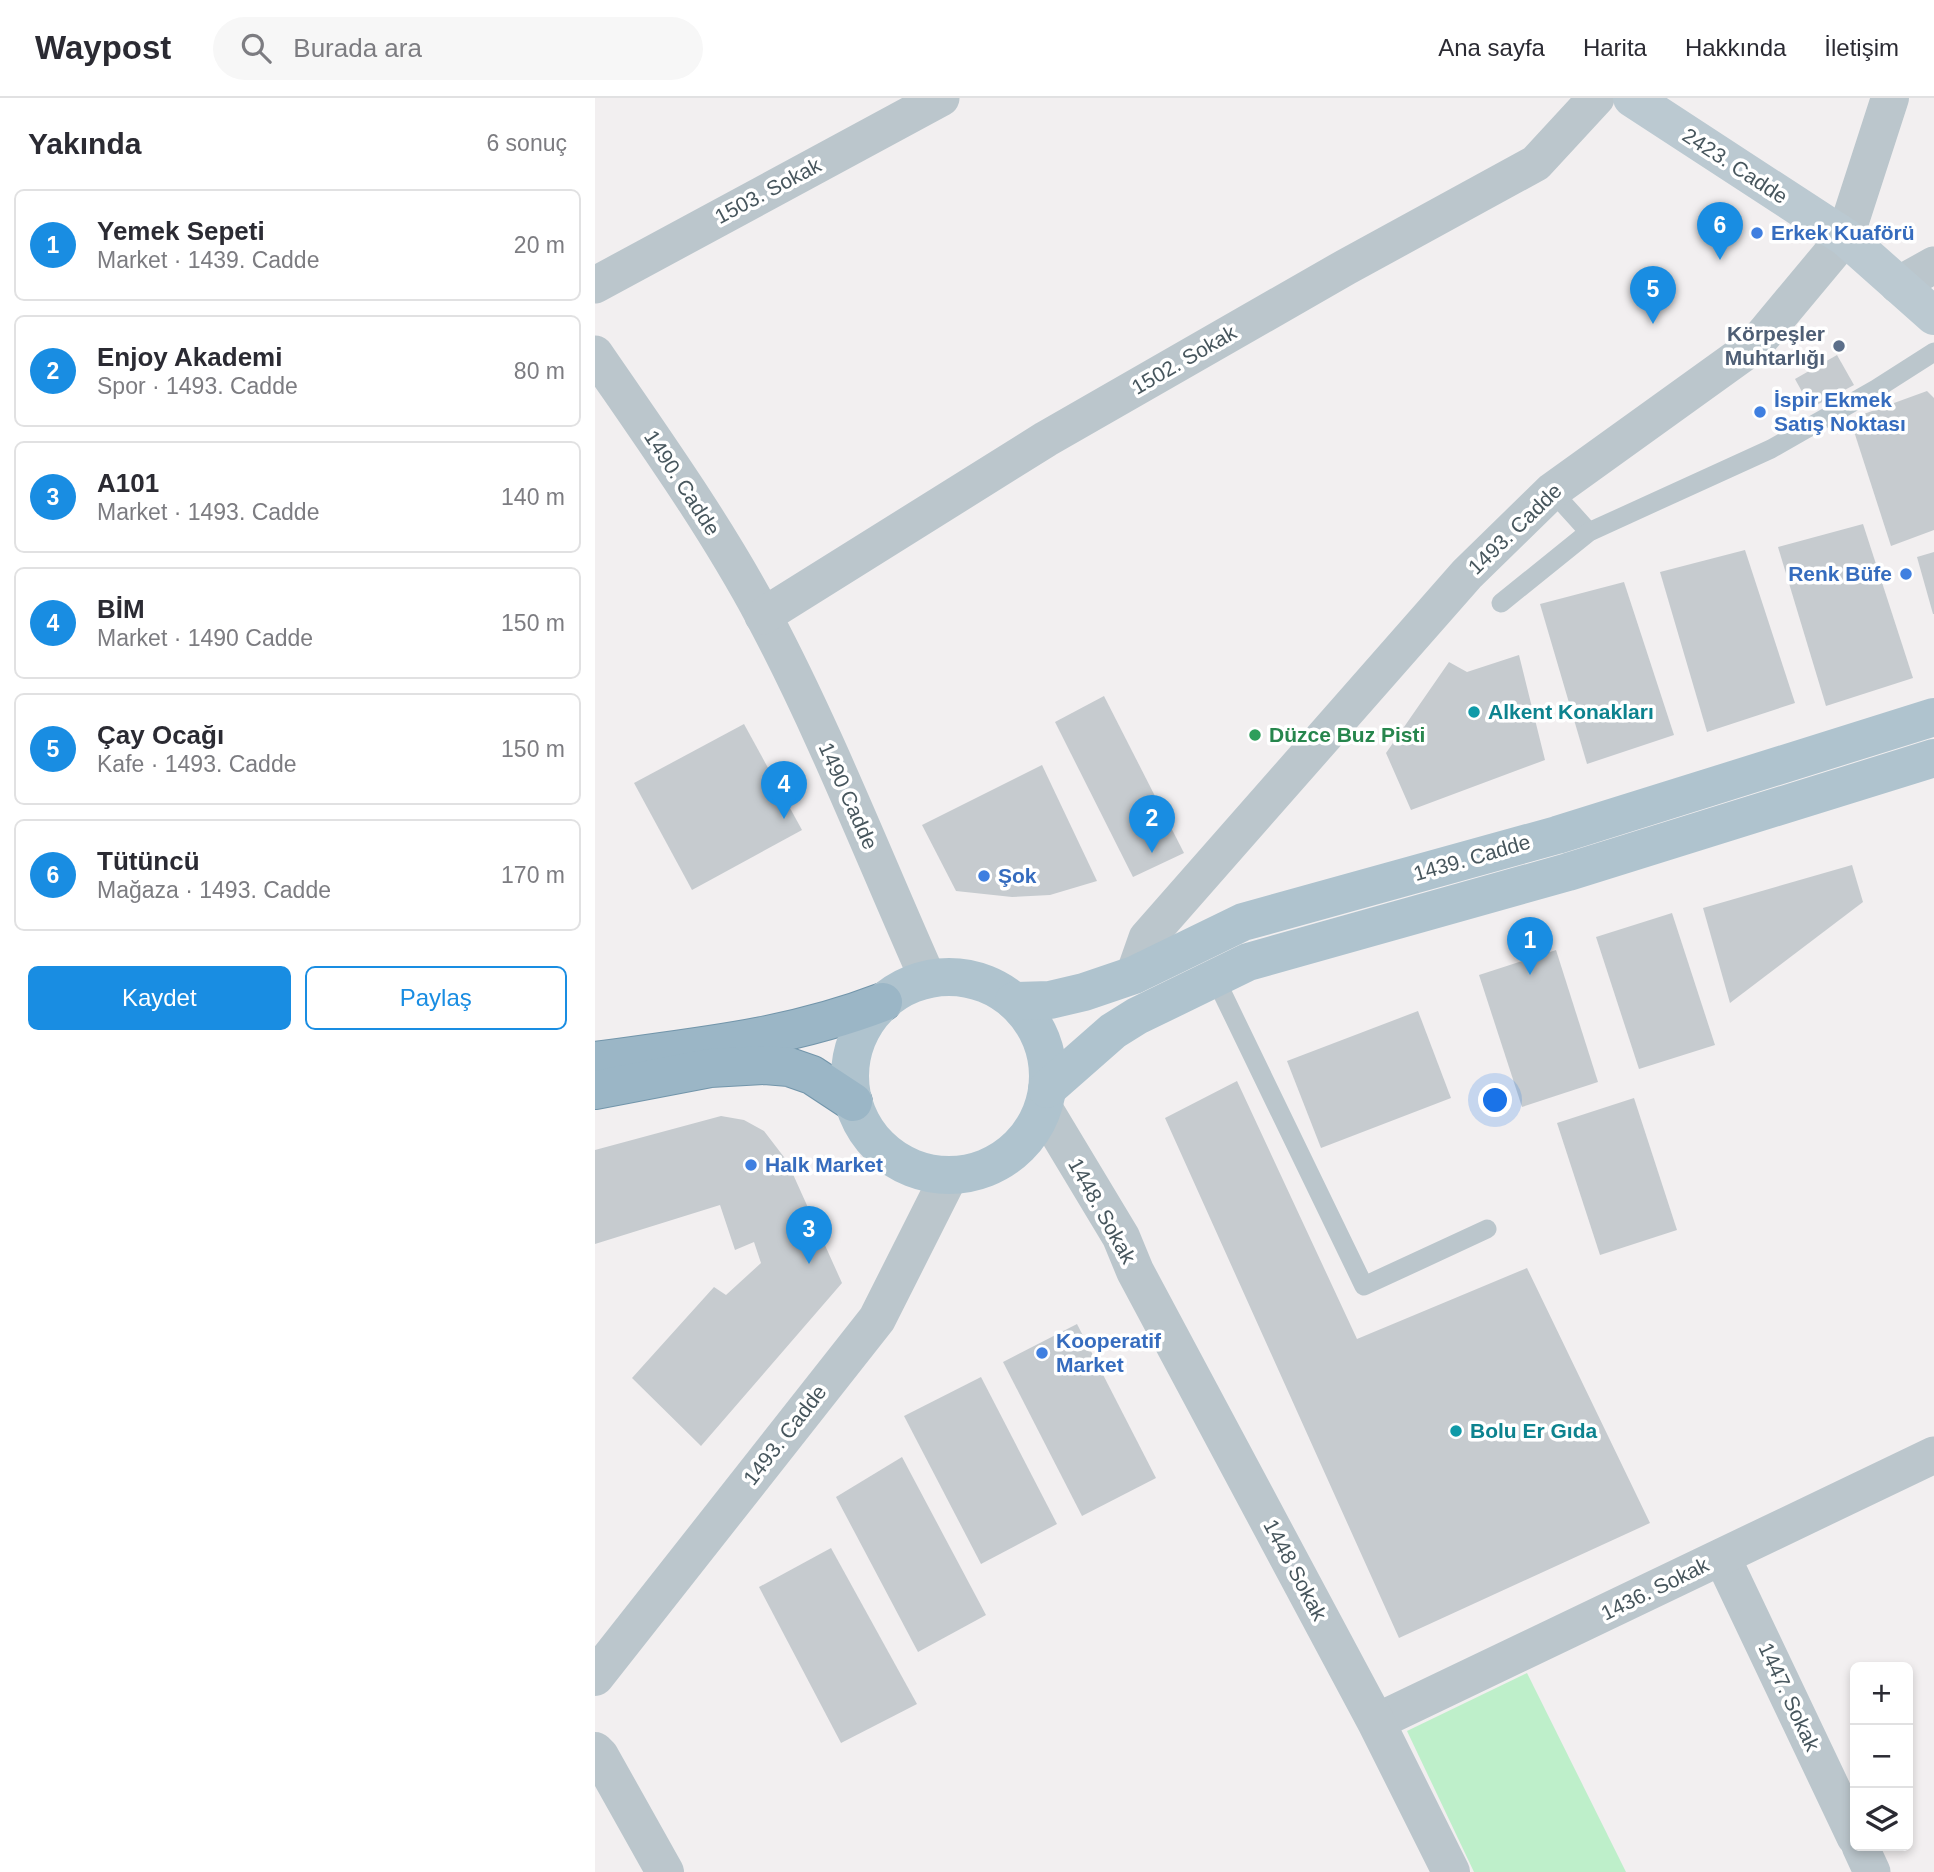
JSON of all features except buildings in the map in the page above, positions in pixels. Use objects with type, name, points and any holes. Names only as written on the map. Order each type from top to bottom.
[{"type":"highway","points":[[595,1061],[753,1040],[841,1018],[883,1002]]},
{"type":"highway","points":[[595,1090],[710,1068],[765,1065],[789,1067],[812,1075],[853,1102]]},
{"type":"main road","name":"2423. Cadde","points":[[1632,98],[1845,237],[1934,316]]},
{"type":"main road","name":"1439. Cadde","points":[[1013,1001],[1050,1000],[1134,975],[1243,922],[1557,835],[1934,717]]},
{"type":"main road","name":"1439. Cadde","points":[[1039,1111],[1113,1031],[1137,1016],[1248,962],[1568,873],[1934,758]]},
{"type":"main road","points":[[958,977],[991,986],[1013,1001],[1035,1027],[1045,1051],[1039,1111],[1008,1157],[991,1167],[949,1176],[937,1175],[904,1165],[877,1145],[857,1115],[850,1074],[857,1038],[883,1002],[903,988],[928,979],[958,977]]},
{"type":"street","name":"1503. Sokak","points":[[595,285],[941,98]]},
{"type":"street","name":"1502. Sokak","points":[[763,616],[1046,439],[1346,267],[1536,163],[1596,98]]},
{"type":"street","name":"1493. Cadde","points":[[1134,975],[1147,938],[1467,574],[1552,491],[1755,345],[1845,237],[1890,98]]},
{"type":"street","points":[[1898,285],[1934,265]]},
{"type":"street","name":"1490. Cadde","points":[[595,354],[690,491],[763,616]]},
{"type":"street","name":"1490 Cadde","points":[[763,616],[813,716],[928,979]]},
{"type":"street","name":"1448. Sokak","points":[[1039,1111],[1104,1248],[1135,1271]]},
{"type":"street","name":"1493. Cadde","points":[[595,1677],[877,1320],[949,1176]]},
{"type":"street","name":"1448 Sokak","points":[[1135,1271],[1377,1722],[1451,1872]]},
{"type":"street","name":"1436. Sokak","points":[[1377,1722],[1934,1455]]},
{"type":"street","name":"1447. Sokak","points":[[1722,1557],[1850,1826]]},
{"type":"street","points":[[595,1751],[665,1872]]},
{"type":"street","points":[[1862,1851],[1872,1872]]},
{"type":"lane","points":[[1501,603],[1590,532],[1770,449],[1934,352]]},
{"type":"lane","points":[[1552,491],[1590,532]]},
{"type":"lane","points":[[1215,978],[1364,1286],[1487,1229]]},
{"type":"green space","points":[[1527,1673],[1626,1872],[1474,1872],[1407,1731]]},
{"type":"place","name":"Erkek Kuaförü","points":[[1757,233]]},
{"type":"place","name":"Tütüncü","points":[[1720,260]]},
{"type":"place","name":"Çay Ocağı","points":[[1653,324]]},
{"type":"place","name":"Körpeşler Muhtarlığı","points":[[1839,346]]},
{"type":"place","name":"İspir Ekmek Satış Noktası","points":[[1760,412]]},
{"type":"place","name":"Renk Büfe","points":[[1906,574]]},
{"type":"place","name":"Alkent Konakları","points":[[1474,712]]},
{"type":"place","name":"Düzce Buz Pisti","points":[[1255,735]]},
{"type":"place","name":"BİM","points":[[784,819]]},
{"type":"place","name":"Enjoy Akademi","points":[[1152,853]]},
{"type":"place","name":"Şok","points":[[984,876]]},
{"type":"place","name":"Yemek Sepeti","points":[[1530,975]]},
{"type":"place","name":"Halk Market","points":[[751,1165]]},
{"type":"place","name":"A101","points":[[809,1264]]},
{"type":"place","name":"Kooperatif Market","points":[[1042,1353]]},
{"type":"place","name":"Bolu Er Gıda","points":[[1456,1431]]}]
